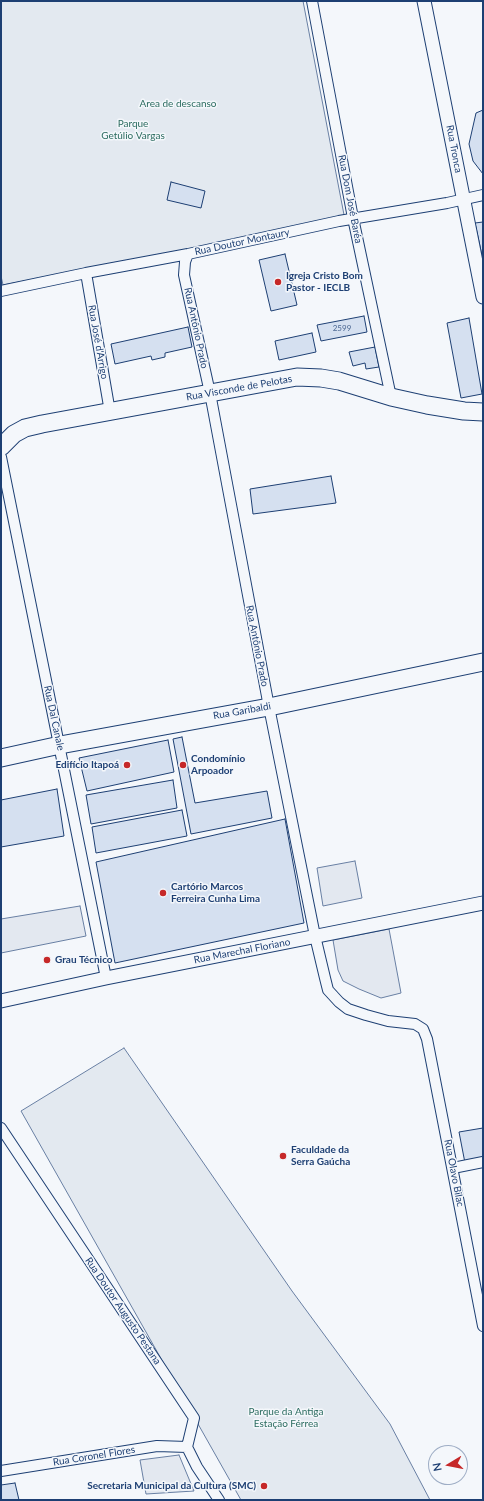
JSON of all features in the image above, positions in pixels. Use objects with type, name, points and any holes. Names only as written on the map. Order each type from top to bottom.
[{"type":"main road","name":"Rua Visconde de Pelotas","points":[[1,447],[14,434],[25,428],[297,377],[322,378],[339,381],[390,397],[427,405],[464,411],[483,412]]},
{"type":"main road","name":"Rua Garibaldi","points":[[1,758],[60,745],[269,707],[483,662]]},
{"type":"street","name":"Rua Dom José Baréa","points":[[312,1],[353,218],[390,397]]},
{"type":"street","name":"Rua Tronca","points":[[424,1],[483,297]]},
{"type":"street","name":"Rua Doutor Montaury","points":[[1,291],[188,254],[353,218],[447,203],[483,195]]},
{"type":"street","name":"Rua Antônio Prado","points":[[188,254],[185,262],[184,275],[210,393],[314,936],[328,990],[348,1009],[388,1021],[415,1024]]},
{"type":"street","name":"Rua José d'Arrigo","points":[[86,273],[110,412]]},
{"type":"street","name":"Rua Dal Canale","points":[[1,458],[106,978]]},
{"type":"street","name":"Rua Marechal Floriano","points":[[1,1001],[106,978],[483,902]]},
{"type":"street","name":"Rua Olavo Bilac","points":[[415,1024],[423,1030],[427,1039],[483,1326]]},
{"type":"street","name":"Rua Doutor Augusto Pestana","points":[[1,1128],[194,1418],[187,1447]]},
{"type":"street","points":[[453,1168],[483,1162]]},
{"type":"street","name":"Rua Coronel Flores","points":[[1,1471],[157,1446],[187,1447]]},
{"type":"street","points":[[187,1447],[197,1467],[219,1500]]},
{"type":"green space","name":"Parque Getúlio Vargas","points":[[1,1],[303,1],[345,220],[3,285],[1,276]]},
{"type":"green space","name":"Parque da Antiga Estação Férrea","points":[[124,1048],[292,1291],[390,1424],[430,1500],[241,1500],[21,1111]]},
{"type":"shaded area","points":[[355,861],[362,898],[323,906],[317,868]]},
{"type":"shaded area","points":[[80,906],[86,936],[1,953],[1,919]]},
{"type":"shaded area","points":[[389,929],[401,993],[381,998],[343,981],[338,970],[333,940]]},
{"type":"shaded area","points":[[179,1455],[194,1491],[146,1494],[140,1460]]},
{"type":"building","points":[[483,110],[483,174],[473,161],[469,144],[476,113]]},
{"type":"building","points":[[171,182],[205,191],[201,208],[167,200]]},
{"type":"building","points":[[483,222],[483,260],[475,223]]},
{"type":"building","name":"Igreja Cristo Bom Pastor - IECLB","points":[[285,254],[297,305],[271,311],[259,260]]},
{"type":"building","points":[[364,316],[367,332],[321,341],[317,325]]},
{"type":"building","points":[[469,318],[482,394],[461,398],[447,323]]},
{"type":"building","points":[[188,327],[192,347],[165,353],[165,357],[152,360],[151,356],[115,364],[111,344]]},
{"type":"building","points":[[312,333],[316,352],[279,360],[275,341]]},
{"type":"building","points":[[375,347],[379,367],[366,369],[365,363],[353,366],[349,352]]},
{"type":"building","points":[[331,476],[336,503],[253,514],[250,489]]},
{"type":"building","name":"Condomínio Arpoador","points":[[182,737],[195,803],[267,791],[272,818],[191,834],[173,739]]},
{"type":"building","name":"Edifício Itapoá","points":[[168,740],[174,772],[87,791],[79,758]]},
{"type":"building","points":[[173,780],[177,808],[91,824],[86,795]]},
{"type":"building","points":[[57,789],[64,836],[1,847],[1,800]]},
{"type":"building","points":[[182,810],[187,836],[96,853],[92,827]]},
{"type":"building","points":[[285,819],[304,923],[115,963],[96,862]]},
{"type":"building","points":[[483,1128],[483,1159],[465,1163],[459,1132]]},
{"type":"building","points":[[15,1483],[19,1500],[1,1500],[1,1485]]},
{"type":"place","name":"Igreja Cristo Bom Pastor - IECLB","points":[[278,282]]},
{"type":"place","name":"Edifício Itapoá","points":[[127,765]]},
{"type":"place","name":"Condomínio Arpoador","points":[[183,765]]},
{"type":"place","name":"Cartório Marcos Ferreira Cunha Lima","points":[[163,893]]},
{"type":"place","name":"Grau Técnico","points":[[47,960]]},
{"type":"place","name":"Faculdade da Serra Gaúcha","points":[[283,1156]]},
{"type":"place","name":"Secretaria Municipal da Cultura (SMC)","points":[[264,1486]]},
{"type":"park label","name":"Area de descanso","points":[[178,104]]}]
